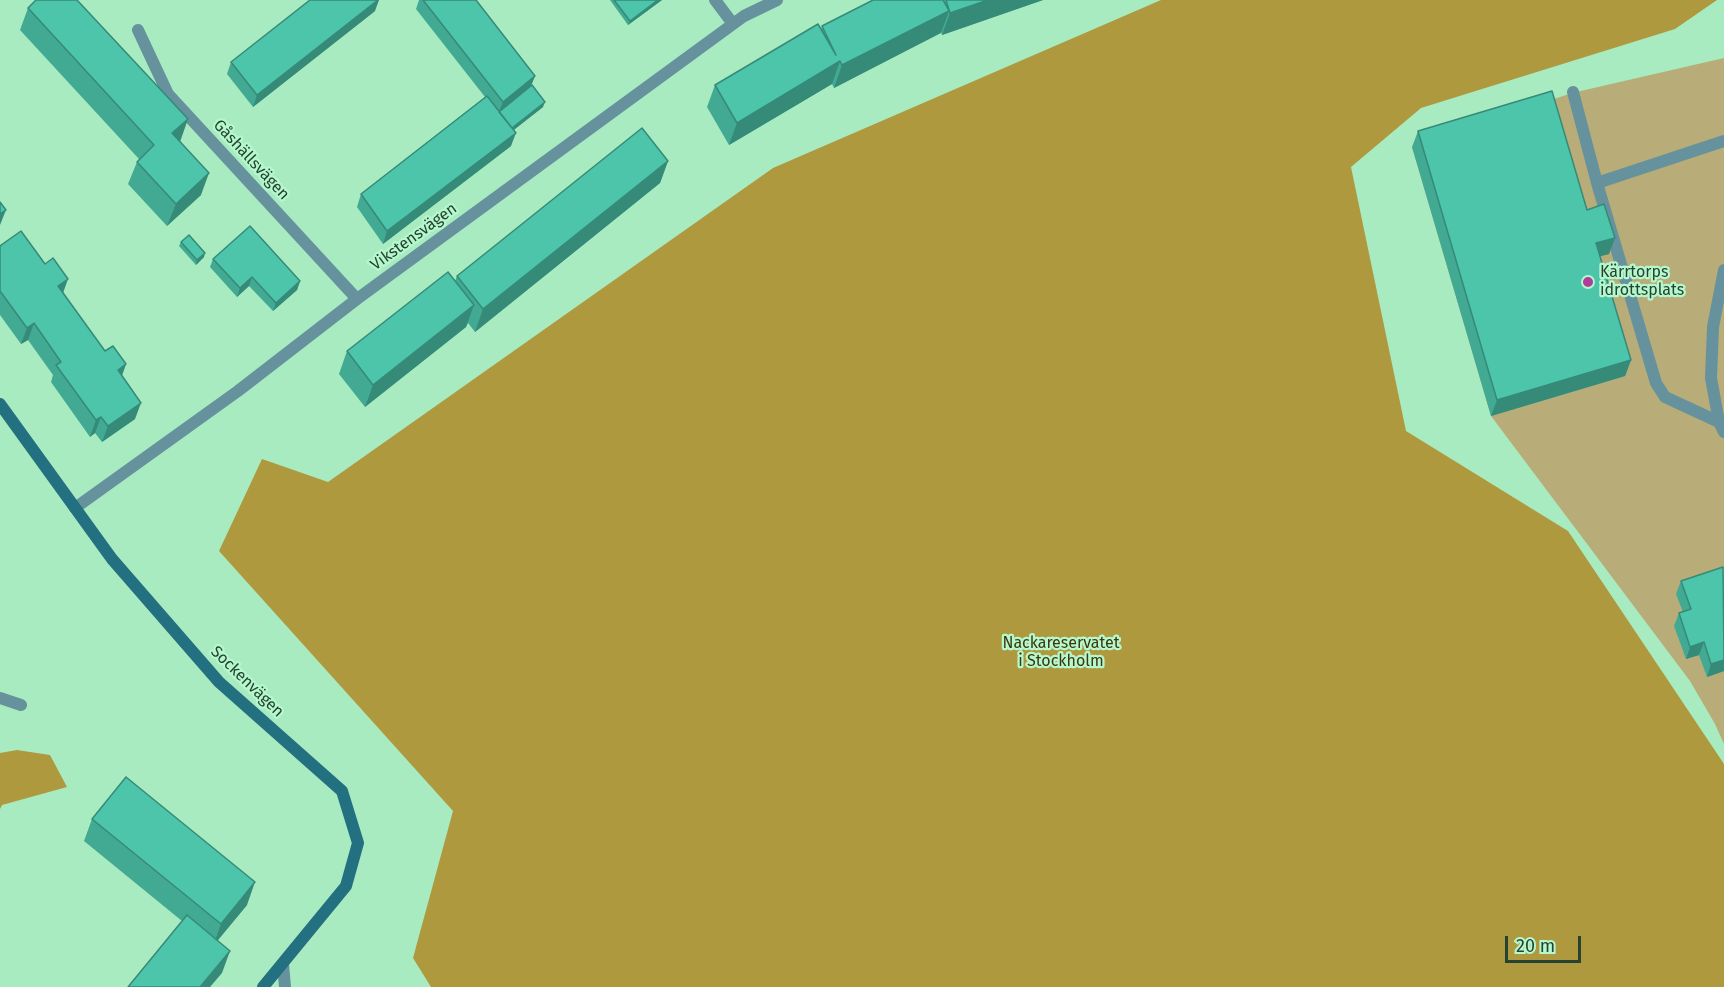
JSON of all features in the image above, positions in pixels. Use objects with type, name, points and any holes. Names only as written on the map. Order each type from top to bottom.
[{"type":"street","points":[[715,0],[733,24]]},
{"type":"street","name":"Vikstensvägen","points":[[75,508],[238,391],[357,299],[744,16],[777,0]]},
{"type":"street","name":"Gåshällsvägen","points":[[138,30],[168,94],[357,299]]},
{"type":"street","points":[[1573,92],[1656,383],[1665,397],[1721,427]]},
{"type":"street","points":[[1598,183],[1724,144]]},
{"type":"street","points":[[1721,427],[1711,378],[1713,327],[1724,270]]},
{"type":"street","name":"Sockenvägen","points":[[0,404],[112,559],[219,682],[342,791],[358,843],[345,886],[263,987]]},
{"type":"street","points":[[0,698],[21,705]]},
{"type":"street","points":[[283,964],[285,987]]},
{"type":"shaded area","name":"Kärrtorps idrottsplats","points":[[1724,58],[1724,744],[1690,681],[1491,416],[1412,147],[1546,108],[1545,102],[1572,93]]},
{"type":"green space","name":"Nackareservatet i Stockholm","points":[[1161,0],[1717,0],[1675,29],[1421,108],[1351,167],[1406,431],[1568,531],[1724,764],[1724,987],[431,987],[413,958],[453,811],[219,551],[262,459],[328,482],[773,168]]},
{"type":"green space","points":[[17,750],[50,755],[67,787],[2,805],[0,809],[0,753]]},
{"type":"building","points":[[36,0],[77,0],[188,119],[172,133],[209,173],[176,204],[137,162],[154,145],[28,8]]},
{"type":"building","points":[[310,0],[378,0],[257,95],[231,62]]},
{"type":"building","points":[[423,0],[476,0],[535,76],[503,102]]},
{"type":"building","points":[[614,0],[658,0],[630,21]]},
{"type":"building","points":[[873,0],[943,0],[949,11],[842,65],[840,61],[737,123],[715,85],[818,24],[836,55],[822,26]]},
{"type":"building","points":[[946,0],[988,0],[950,13]]},
{"type":"building","points":[[532,85],[545,102],[512,128],[499,112]]},
{"type":"building","points":[[1552,91],[1587,210],[1604,204],[1615,238],[1596,243],[1631,360],[1497,400],[1418,131]]},
{"type":"building","points":[[487,96],[516,133],[387,231],[361,194]]},
{"type":"building","points":[[642,128],[668,161],[483,309],[457,276]]},
{"type":"building","points":[[0,202],[6,210],[0,214]]},
{"type":"building","points":[[250,226],[300,281],[276,303],[252,277],[240,288],[213,259]]},
{"type":"building","points":[[21,231],[45,264],[53,258],[68,279],[58,286],[105,351],[113,346],[126,364],[118,370],[141,403],[108,426],[101,417],[96,420],[56,365],[61,362],[34,323],[27,328],[0,291],[0,246]]},
{"type":"building","points":[[189,235],[205,253],[197,260],[181,242]]},
{"type":"building","points":[[448,272],[474,305],[373,385],[347,351]]},
{"type":"building","points":[[1723,567],[1724,660],[1711,664],[1704,642],[1690,647],[1679,613],[1691,609],[1681,581]]},
{"type":"building","points":[[126,777],[255,882],[221,924],[92,819]]},
{"type":"building","points":[[187,915],[230,951],[200,987],[128,987]]},
{"type":"place","name":"Kärrtorps idrottsplats","points":[[1588,282]]}]
